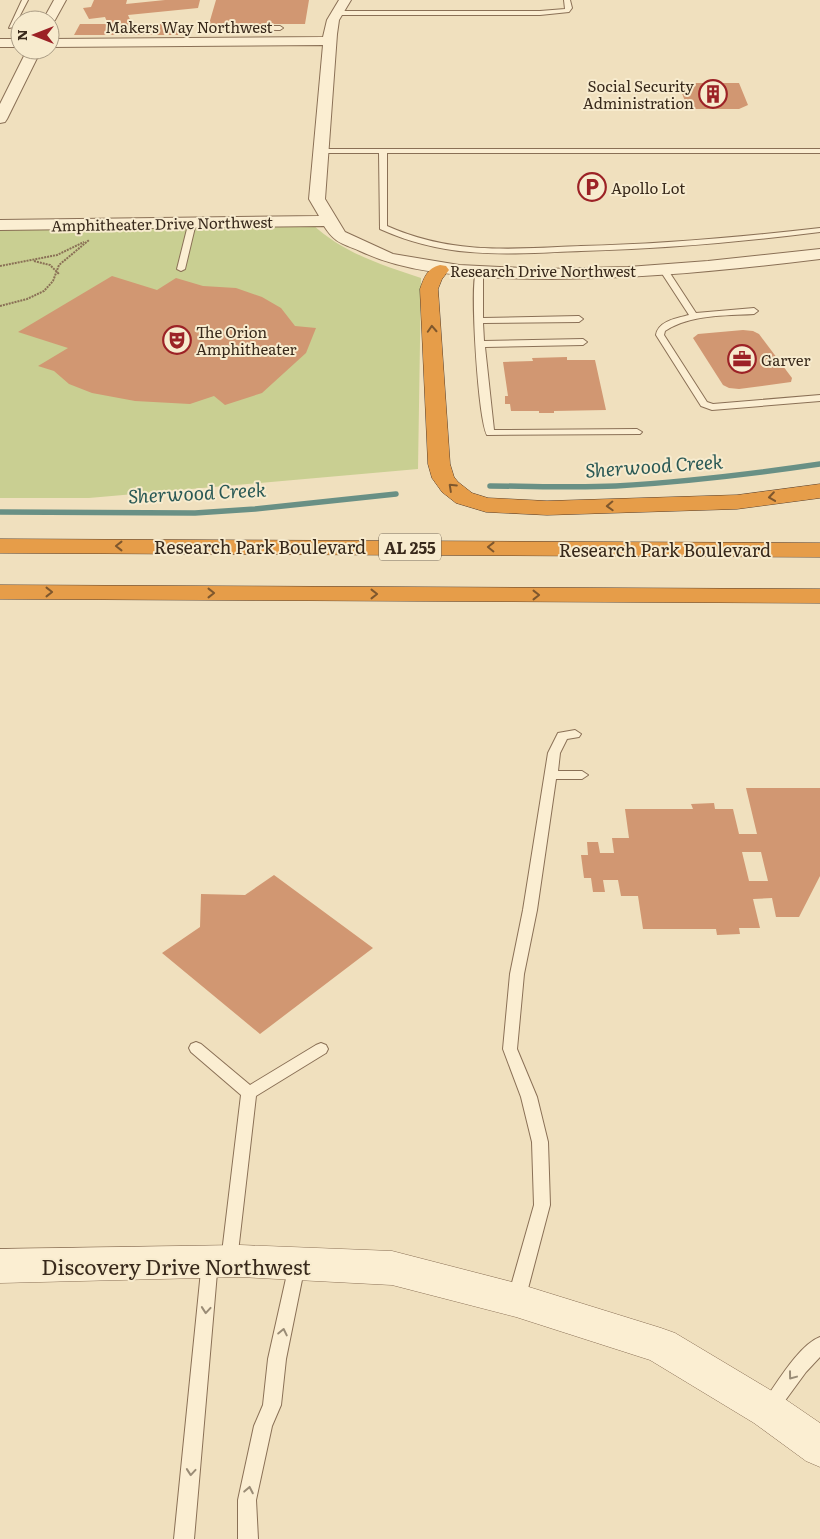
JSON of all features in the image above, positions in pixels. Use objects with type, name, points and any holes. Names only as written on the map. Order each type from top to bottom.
[{"type":"highway","points":[[440,270],[433,277],[430,289],[439,464],[443,478],[450,487],[464,498],[486,505],[547,508],[737,502],[820,491]]},
{"type":"highway","points":[[524,548],[820,532]]},
{"type":"highway","name":"Research Park Boulevard","points":[[0,546],[820,550]]},
{"type":"highway","points":[[0,592],[820,596]]},
{"type":"street","points":[[323,220],[318,209],[317,199],[329,41],[341,7]]},
{"type":"street","name":"Makers Way Northwest","points":[[60,43],[255,35],[329,41]]},
{"type":"street","points":[[0,119],[4,103],[28,60]]},
{"type":"street","name":"Amphitheater Drive Northwest","points":[[0,225],[323,220]]},
{"type":"street","name":"Research Drive Northwest","points":[[323,220],[334,233],[357,247],[402,262],[440,270],[479,273],[561,273],[663,269],[820,254]]},
{"type":"street","name":"Discovery Drive Northwest","points":[[0,1266],[220,1261],[392,1268],[516,1300],[661,1346],[768,1410],[820,1447]]},
{"type":"lane","points":[[341,7],[540,14],[567,10],[569,8],[567,0]]},
{"type":"lane","points":[[208,28],[255,35],[280,28]]},
{"type":"lane","points":[[321,151],[820,151]]},
{"type":"lane","points":[[383,151],[383,228],[425,244],[458,249],[499,251],[617,248],[716,242],[820,230]]},
{"type":"lane","points":[[181,269],[192,222]]},
{"type":"lane","points":[[663,269],[694,316]]},
{"type":"lane","points":[[479,273],[478,344],[490,434],[637,432]]},
{"type":"lane","points":[[754,311],[694,316],[672,323],[661,330],[660,335],[704,404],[712,407],[820,398]]},
{"type":"lane","points":[[478,321],[579,319]]},
{"type":"lane","points":[[478,344],[583,342]]},
{"type":"lane","points":[[516,1300],[542,1205],[540,1142],[529,1097],[510,1049],[516,974],[530,910],[554,753],[562,736],[575,734]]},
{"type":"lane","points":[[551,775],[582,775]]},
{"type":"lane","points":[[196,1048],[249,1093]]},
{"type":"lane","points":[[184,1539],[220,1261],[249,1093],[321,1049]]},
{"type":"lane","points":[[248,1539],[247,1500],[263,1426],[272,1405],[277,1358],[297,1264]]},
{"type":"lane","points":[[768,1410],[800,1366],[820,1346]]},
{"type":"path","points":[[0,266],[64,253],[93,236],[87,243],[65,259],[57,268],[54,280],[44,291],[27,299],[0,306]]},
{"type":"path","points":[[26,261],[43,263],[54,269],[57,273]]},
{"type":"green space","points":[[312,224],[337,243],[364,257],[421,278],[418,469],[89,498],[0,498],[0,225]]},
{"type":"building","points":[[94,0],[127,0],[126,4],[165,0],[200,0],[198,8],[128,15],[132,24],[182,24],[178,35],[74,35],[80,24],[108,24],[105,17],[89,19],[83,8],[91,7]]},
{"type":"building","points":[[216,0],[309,0],[305,24],[209,24]]},
{"type":"building","name":"Social Security Administration","points":[[678,83],[739,83],[748,105],[739,109],[688,109]]},
{"type":"building","name":"The Orion Amphitheater","points":[[112,276],[157,290],[176,278],[203,286],[236,288],[262,297],[281,308],[295,326],[316,328],[306,353],[262,393],[225,405],[214,396],[190,404],[135,401],[92,393],[69,384],[54,371],[38,366],[68,348],[18,332]]},
{"type":"building","name":"Garver","points":[[743,330],[759,334],[792,378],[791,382],[739,389],[723,385],[693,338],[698,334]]},
{"type":"building","points":[[567,357],[567,360],[595,360],[606,410],[539,413],[539,411],[511,411],[510,404],[505,404],[505,396],[508,396],[503,362],[533,361],[532,358]]},
{"type":"building","points":[[746,788],[820,788],[820,876],[799,917],[776,917],[772,898],[753,899],[760,928],[739,928],[740,934],[717,935],[716,929],[643,929],[638,896],[621,896],[618,880],[603,880],[605,892],[593,892],[591,878],[584,878],[581,855],[588,855],[587,842],[598,842],[600,853],[614,853],[612,838],[629,838],[625,809],[693,809],[691,804],[714,803],[715,809],[733,809],[739,834],[757,834]],"holes":[[[742,852],[761,852],[768,881],[749,881]]]},
{"type":"building","points":[[274,875],[373,948],[260,1034],[162,953],[200,927],[201,894],[245,895]]},
{"type":"waterway","name":"Sherwood Creek","points":[[490,486],[616,486],[718,477],[820,464]]},
{"type":"waterway","name":"Sherwood Creek","points":[[0,512],[195,513],[255,509],[396,494]]},
{"type":"place","name":"Social Security Administration","points":[[713,94]]},
{"type":"place","name":"Apollo Lot","points":[[592,187]]},
{"type":"place","name":"The Orion Amphitheater","points":[[177,340]]},
{"type":"place","name":"Garver","points":[[742,359]]}]
